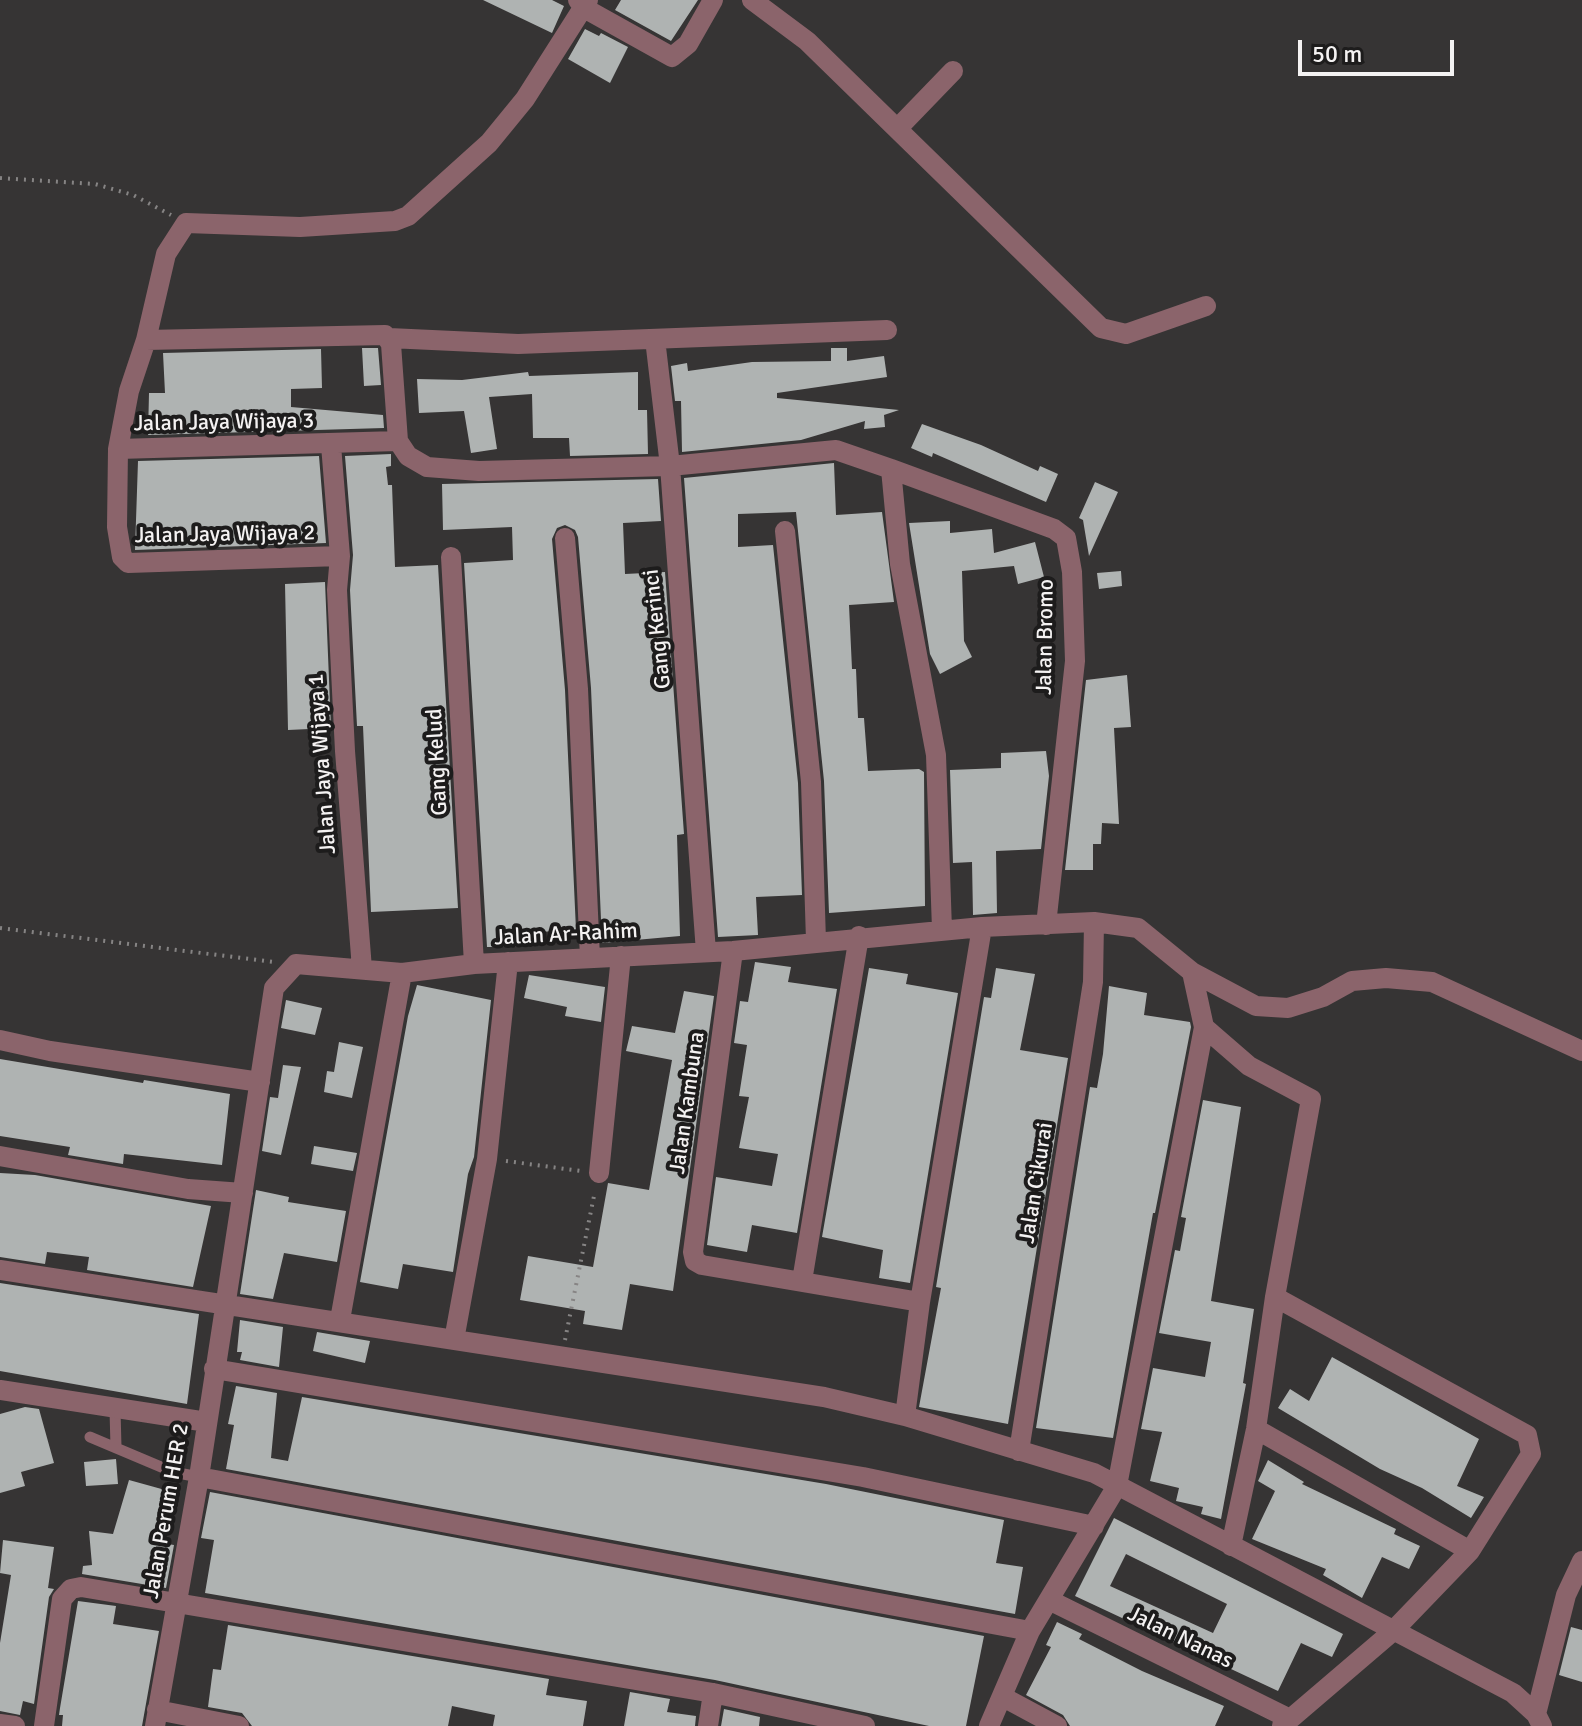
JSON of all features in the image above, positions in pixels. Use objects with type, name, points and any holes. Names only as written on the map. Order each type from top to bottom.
[{"type":"street","points":[[118,449],[129,391],[146,340],[166,254],[186,223],[300,227],[395,221],[408,216],[489,143],[525,99],[583,3],[672,57],[688,44],[713,0]]},
{"type":"street","points":[[752,0],[807,41],[1101,328],[1126,334],[1206,306]]},
{"type":"street","points":[[897,129],[953,71]]},
{"type":"street","points":[[146,340],[331,334],[518,344],[887,330]]},
{"type":"street","points":[[389,338],[398,441],[408,456],[427,467],[479,471],[670,466],[836,450],[891,469],[900,564],[936,755],[942,930]]},
{"type":"street","name":"Gang Kerinci","points":[[655,339],[670,466],[706,952]]},
{"type":"street","name":"Jalan Jaya Wijaya 3","points":[[118,449],[398,441]]},
{"type":"street","name":"Jalan Jaya Wijaya 1","points":[[331,445],[340,556],[337,590],[345,751],[362,969]]},
{"type":"street","name":"Jalan Jaya Wijaya 2","points":[[118,449],[120,548],[128,563],[340,556]]},
{"type":"street","name":"Jalan Bromo","points":[[891,469],[1054,529],[1066,538],[1072,572],[1075,661],[1046,925]]},
{"type":"street","points":[[785,531],[811,782],[816,941]]},
{"type":"street","points":[[565,538],[578,689],[590,958]]},
{"type":"street","name":"Gang Kelud","points":[[451,557],[474,964]]},
{"type":"street","name":"Jalan Ar-Rahim","points":[[296,964],[402,973],[474,964],[733,951],[859,936],[1094,922],[1138,928],[1192,972],[1256,1006],[1288,1008],[1323,997],[1352,981],[1386,978],[1432,982],[1582,1051]]},
{"type":"street","name":"Jalan Cikurai","points":[[1019,1451],[1093,982],[1094,922]]},
{"type":"street","points":[[905,1416],[920,1302],[982,927]]},
{"type":"street","points":[[859,936],[802,1281],[920,1302]]},
{"type":"street","name":"Jalan Kambuna","points":[[733,951],[693,1252],[695,1261],[702,1265],[802,1281]]},
{"type":"street","points":[[599,1173],[621,956]]},
{"type":"street","points":[[454,1340],[487,1159],[508,962]]},
{"type":"street","name":"Jalan Perum HER 2","points":[[156,1718],[199,1477],[274,988],[296,964]]},
{"type":"street","points":[[989,1726],[1030,1631],[1117,1486],[1204,1027],[1192,972]]},
{"type":"street","points":[[340,1320],[402,973]]},
{"type":"street","points":[[1204,1027],[1249,1066],[1305,1093],[1311,1099],[1275,1297],[1256,1429],[1231,1546]]},
{"type":"street","points":[[0,1040],[50,1051],[260,1082]]},
{"type":"street","points":[[0,1156],[188,1189],[243,1193]]},
{"type":"street","points":[[0,1270],[824,1397],[905,1416],[1094,1473],[1513,1693],[1539,1720]]},
{"type":"street","points":[[1275,1297],[1527,1435],[1531,1454],[1470,1551],[1392,1632],[1286,1723]]},
{"type":"street","points":[[214,1369],[863,1477],[1094,1526]]},
{"type":"street","points":[[0,1390],[207,1422]]},
{"type":"street","points":[[1256,1429],[1470,1551]]},
{"type":"street","points":[[199,1477],[1030,1631]]},
{"type":"street","points":[[1539,1720],[1566,1595],[1582,1561]]},
{"type":"street","points":[[44,1726],[62,1599],[71,1589],[176,1602],[713,1693],[865,1726]]},
{"type":"street","name":"Jalan Nanas","points":[[1049,1600],[1286,1723]]},
{"type":"street","points":[[708,1726],[713,1693]]},
{"type":"street","points":[[1003,1697],[1057,1726]]},
{"type":"street","points":[[156,1718],[239,1726]]},
{"type":"street","points":[[0,1724],[15,1726]]},
{"type":"lane","points":[[115,1410],[116,1447]]},
{"type":"lane","points":[[90,1437],[173,1472],[199,1477]]},
{"type":"path","points":[[0,178],[95,184],[133,195],[186,223]]},
{"type":"path","points":[[0,928],[296,964]]},
{"type":"path","points":[[487,1159],[599,1173],[561,1358]]},
{"type":"building","points":[[483,0],[552,0],[564,6],[552,33]]},
{"type":"building","points":[[621,0],[698,0],[671,41],[615,10]]},
{"type":"building","points":[[585,29],[599,36],[601,33],[628,47],[610,83],[568,59]]},
{"type":"building","points":[[362,348],[378,348],[381,385],[364,386]]},
{"type":"building","points":[[831,348],[847,348],[847,361],[884,356],[887,377],[777,393],[777,398],[899,410],[884,415],[885,427],[864,429],[865,421],[801,440],[682,452],[681,401],[675,401],[671,366],[687,363],[688,371],[752,362],[831,361]]},
{"type":"building","points":[[321,349],[322,388],[291,389],[291,407],[383,415],[384,428],[148,435],[149,393],[165,393],[163,353]]},
{"type":"building","points":[[528,372],[529,376],[638,372],[638,410],[647,410],[648,454],[570,456],[569,438],[533,438],[532,394],[489,397],[497,449],[471,453],[464,411],[419,413],[417,379],[462,380]]},
{"type":"building","points":[[922,424],[981,445],[1038,471],[1040,466],[1058,474],[1046,502],[933,453],[932,457],[911,448]]},
{"type":"building","points":[[391,454],[391,466],[386,467],[388,485],[392,485],[395,567],[438,565],[458,908],[371,912],[363,726],[357,726],[350,590],[353,555],[345,456]]},
{"type":"building","points":[[319,456],[326,543],[135,550],[138,461]]},
{"type":"building","points":[[834,463],[836,515],[882,512],[894,602],[849,605],[852,669],[856,669],[858,718],[864,718],[868,771],[919,769],[924,772],[925,906],[829,913],[824,781],[796,512],[738,514],[738,547],[773,545],[798,783],[802,895],[756,897],[758,935],[718,937],[684,478]]},
{"type":"building","points":[[658,479],[661,521],[623,523],[625,574],[665,572],[684,834],[677,835],[680,936],[602,943],[591,688],[578,537],[575,530],[565,525],[557,528],[552,539],[565,690],[576,930],[519,933],[519,947],[487,947],[464,563],[513,560],[512,527],[443,530],[442,484]]},
{"type":"building","points":[[1095,482],[1118,492],[1089,556],[1083,520],[1079,518]]},
{"type":"building","points":[[950,521],[950,533],[992,529],[994,553],[1035,542],[1044,577],[1018,584],[1014,566],[962,571],[964,641],[972,657],[940,674],[930,654],[909,523]]},
{"type":"building","points":[[1121,571],[1122,586],[1099,589],[1097,573]]},
{"type":"building","points":[[325,582],[331,728],[288,730],[285,584]]},
{"type":"building","points":[[1127,675],[1131,727],[1114,728],[1119,824],[1102,823],[1101,844],[1093,844],[1093,870],[1065,870],[1086,680]]},
{"type":"building","points":[[1046,751],[1049,776],[1041,849],[996,851],[997,913],[973,915],[972,862],[953,863],[950,770],[1001,768],[1001,753]]},
{"type":"building","points":[[755,962],[791,967],[788,982],[837,989],[797,1233],[752,1225],[747,1252],[707,1245],[716,1177],[772,1186],[778,1154],[739,1148],[749,1097],[739,1096],[747,1045],[734,1043],[740,1001],[748,1002]]},
{"type":"building","points":[[869,968],[908,974],[906,984],[958,993],[910,1283],[879,1278],[883,1250],[822,1237]]},
{"type":"building","points":[[996,968],[1035,974],[1020,1050],[1068,1058],[1008,1424],[919,1407],[941,1288],[936,1287],[984,997],[991,998]]},
{"type":"building","points":[[529,975],[605,987],[601,1022],[565,1016],[567,1007],[524,998]]},
{"type":"building","points":[[417,985],[491,1000],[474,1157],[468,1174],[453,1272],[403,1264],[398,1289],[360,1282],[408,1016]]},
{"type":"building","points":[[1109,986],[1147,993],[1144,1015],[1190,1022],[1191,1027],[1153,1213],[1113,1438],[1036,1428],[1090,1087],[1097,1088],[1103,1054]]},
{"type":"building","points":[[684,991],[714,996],[673,1291],[630,1284],[622,1330],[583,1324],[585,1311],[520,1300],[528,1256],[593,1267],[608,1183],[649,1190],[672,1060],[626,1051],[632,1026],[675,1033]]},
{"type":"building","points":[[286,1000],[322,1008],[315,1035],[281,1028]]},
{"type":"building","points":[[339,1042],[363,1047],[352,1098],[324,1092],[327,1071],[334,1072]]},
{"type":"building","points":[[0,1059],[230,1094],[222,1165],[124,1154],[123,1164],[68,1155],[70,1147],[0,1136]]},
{"type":"building","points":[[283,1065],[301,1067],[281,1155],[262,1151],[270,1097],[278,1098]]},
{"type":"building","points":[[1203,1100],[1241,1107],[1211,1301],[1254,1309],[1243,1383],[1246,1384],[1221,1519],[1201,1514],[1203,1507],[1176,1501],[1179,1488],[1150,1481],[1162,1432],[1141,1429],[1153,1368],[1205,1377],[1211,1342],[1159,1333],[1175,1250],[1180,1251],[1186,1218],[1181,1217]]},
{"type":"building","points":[[314,1146],[357,1153],[353,1171],[311,1164]]},
{"type":"building","points":[[0,1173],[35,1175],[211,1206],[193,1287],[87,1270],[89,1257],[47,1252],[45,1264],[0,1257]]},
{"type":"building","points":[[256,1190],[289,1197],[288,1202],[346,1211],[337,1262],[284,1253],[273,1299],[240,1294]]},
{"type":"building","points":[[0,1283],[199,1314],[187,1404],[0,1371]]},
{"type":"building","points":[[240,1320],[283,1327],[279,1367],[240,1360],[242,1352],[237,1352]]},
{"type":"building","points":[[317,1332],[370,1341],[365,1363],[313,1351]]},
{"type":"building","points":[[1332,1357],[1479,1439],[1457,1486],[1484,1497],[1471,1518],[1422,1488],[1380,1469],[1278,1408],[1290,1389],[1309,1401]]},
{"type":"building","points":[[236,1386],[277,1393],[271,1458],[288,1461],[302,1397],[826,1484],[1004,1520],[996,1563],[1023,1567],[1015,1614],[226,1469],[234,1425],[228,1424]]},
{"type":"building","points":[[25,1407],[39,1409],[54,1463],[21,1472],[25,1486],[0,1493],[0,1414]]},
{"type":"building","points":[[116,1459],[118,1484],[86,1486],[84,1462]]},
{"type":"building","points":[[1268,1460],[1304,1482],[1302,1484],[1396,1529],[1394,1534],[1420,1546],[1409,1569],[1382,1557],[1362,1598],[1323,1575],[1326,1569],[1252,1539],[1275,1491],[1258,1481]]},
{"type":"building","points":[[129,1480],[176,1493],[161,1543],[174,1545],[166,1588],[82,1574],[83,1566],[92,1565],[89,1531],[113,1534]]},
{"type":"building","points":[[210,1492],[984,1636],[966,1726],[929,1726],[715,1680],[205,1593],[214,1540],[201,1538]]},
{"type":"building","points":[[1114,1518],[1343,1634],[1332,1657],[1301,1643],[1278,1691],[1075,1596]],"holes":[[[1126,1554],[1227,1604],[1213,1633],[1110,1586]]]},
{"type":"building","points":[[3,1540],[54,1547],[48,1588],[54,1589],[49,1597],[34,1704],[23,1701],[20,1715],[0,1711],[0,1643],[11,1575],[0,1573]]},
{"type":"building","points":[[78,1601],[116,1606],[113,1624],[159,1631],[142,1726],[62,1726],[63,1715],[59,1715]]},
{"type":"building","points":[[1057,1622],[1082,1634],[1079,1639],[1142,1671],[1224,1706],[1215,1726],[1070,1726],[1063,1715],[1026,1695],[1051,1647],[1046,1645]]},
{"type":"building","points":[[228,1625],[549,1679],[546,1695],[587,1701],[583,1726],[493,1726],[495,1715],[452,1706],[448,1726],[252,1726],[242,1713],[208,1707],[213,1669],[221,1670]]},
{"type":"building","points":[[1571,1627],[1582,1630],[1582,1682],[1559,1675]]},
{"type":"building","points":[[630,1692],[670,1699],[667,1712],[696,1716],[695,1726],[624,1726]]},
{"type":"building","points":[[724,1709],[760,1717],[759,1726],[721,1726]]}]
